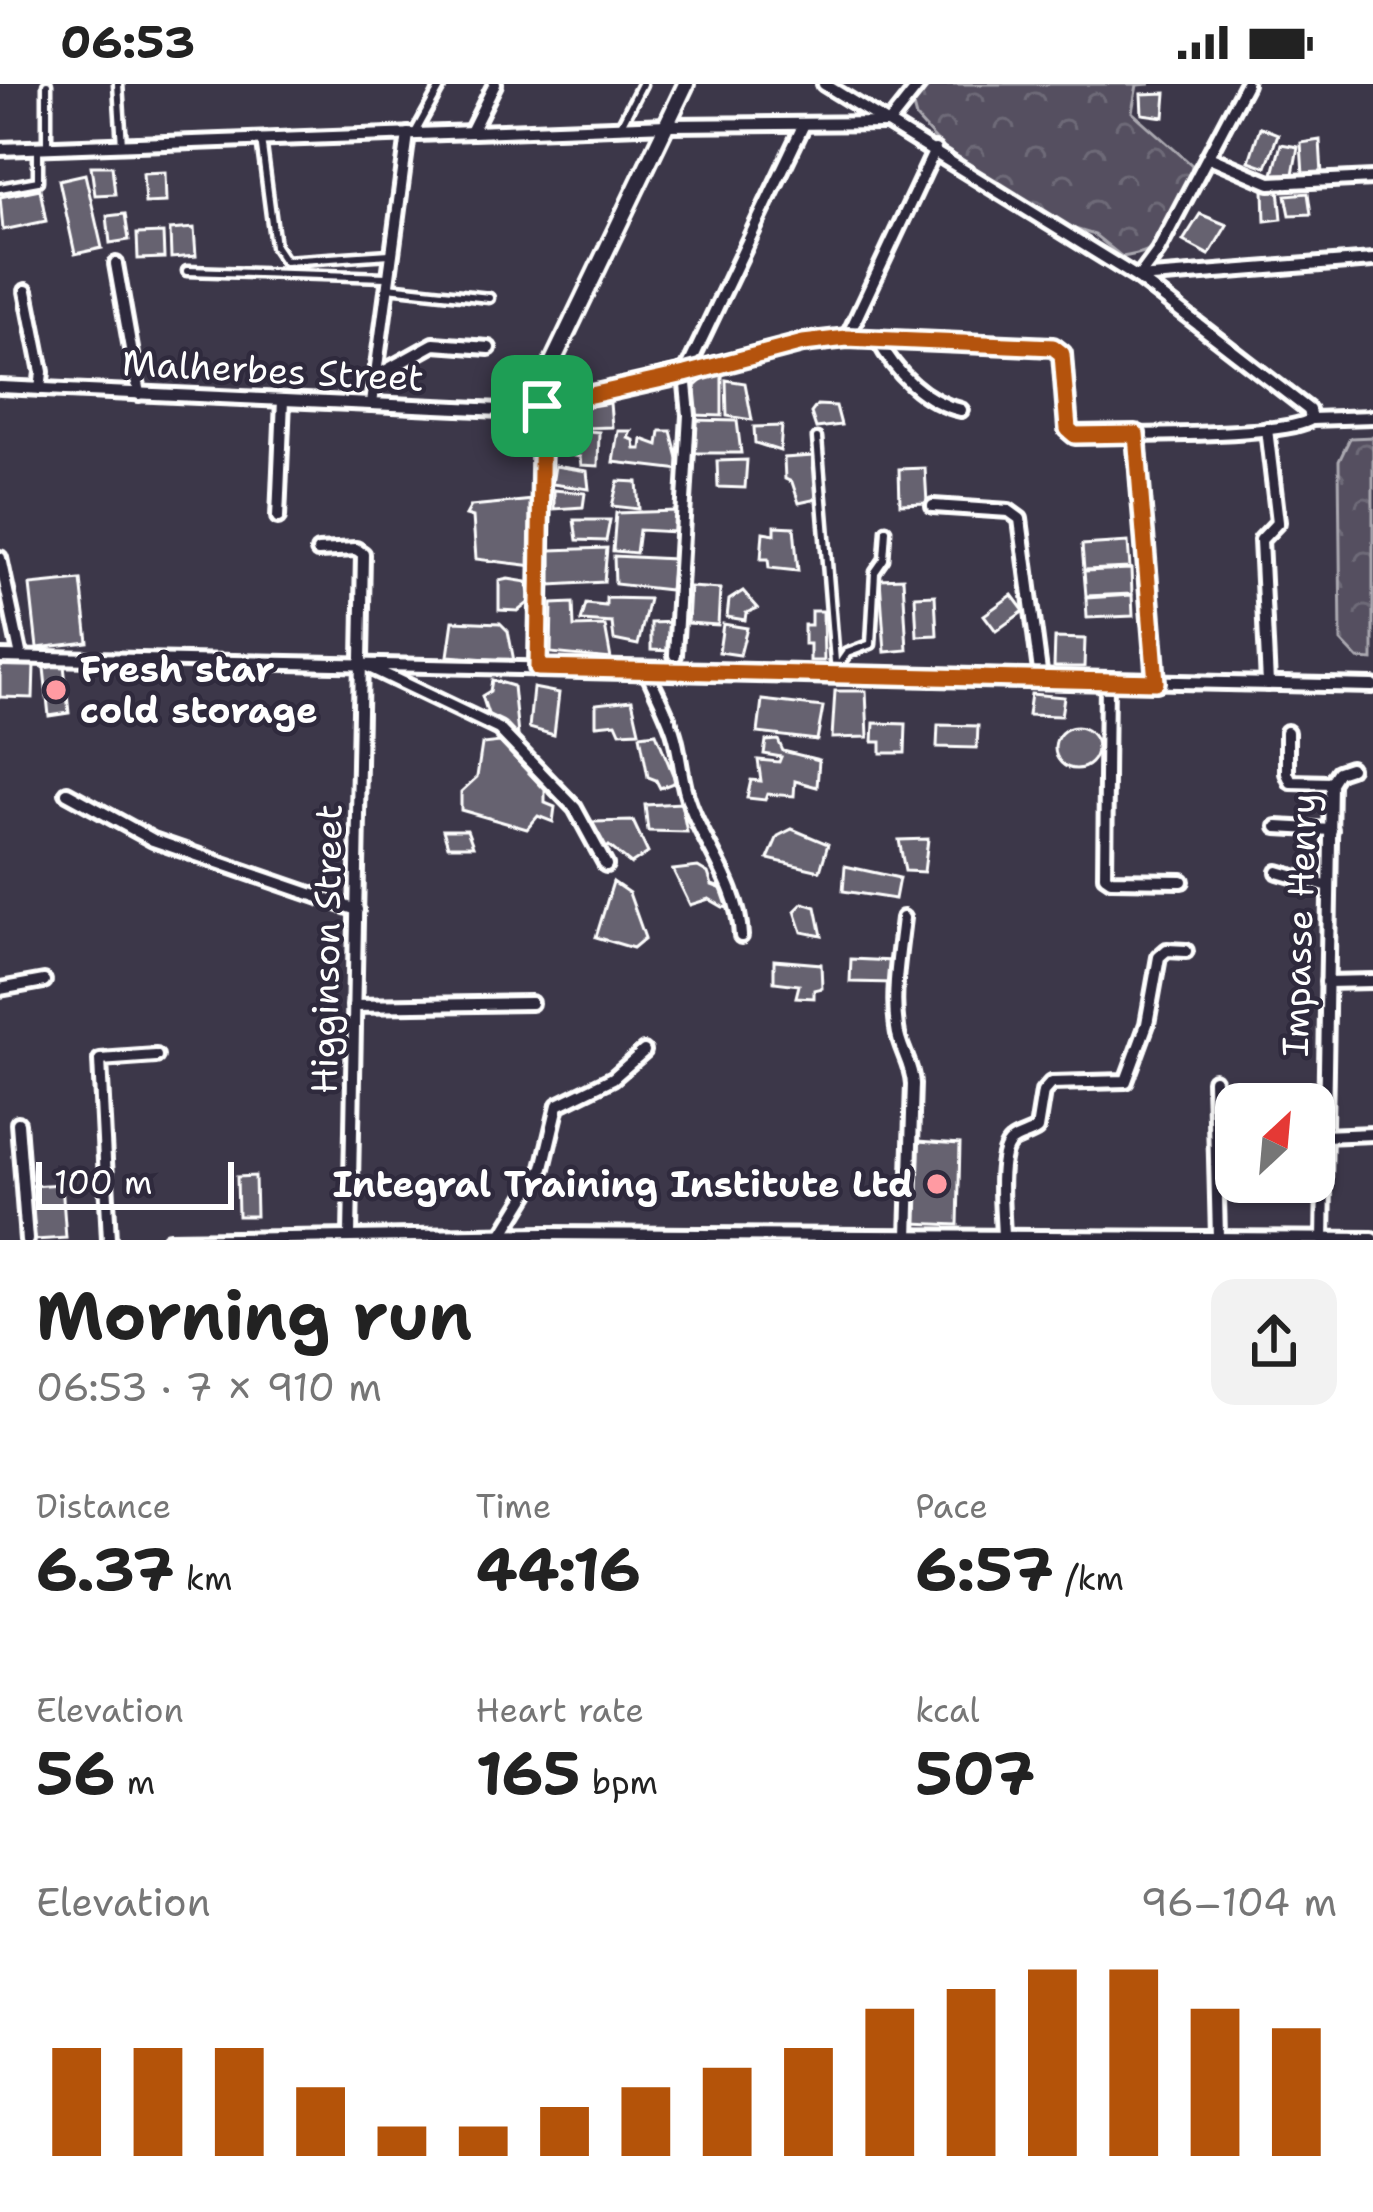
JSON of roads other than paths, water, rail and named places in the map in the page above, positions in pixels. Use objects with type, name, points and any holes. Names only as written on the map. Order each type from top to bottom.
[{"type":"street","points":[[471,132],[496,84]]},
{"type":"street","points":[[538,668],[544,380],[686,84]]},
{"type":"street","points":[[824,84],[1138,278],[1309,410],[1311,419]]},
{"type":"street","points":[[0,149],[668,125],[889,123],[920,84]]},
{"type":"street","points":[[1138,278],[1159,251],[1246,84]]},
{"type":"street","points":[[674,655],[689,415],[685,374],[802,126]]},
{"type":"street","points":[[372,404],[411,134]]},
{"type":"street","points":[[847,338],[935,150]]},
{"type":"street","points":[[1209,157],[1270,183],[1373,178]]},
{"type":"street","points":[[1138,278],[1373,260]]},
{"type":"street","points":[[116,264],[140,394]]},
{"type":"street","points":[[26,291],[42,372],[40,389]]},
{"type":"street","name":"Malherbes Street","points":[[0,387],[523,411],[803,343],[847,338],[1053,347],[1062,354],[1068,429],[1075,435],[1136,434]]},
{"type":"street","points":[[878,340],[891,365],[927,396],[961,410]]},
{"type":"street","points":[[376,376],[434,344],[489,348]]},
{"type":"street","points":[[278,518],[283,400]]},
{"type":"street","points":[[1156,682],[1136,434],[1267,429],[1304,425],[1311,419],[1373,417]]},
{"type":"street","points":[[1267,429],[1278,521],[1262,540],[1268,684]]},
{"type":"street","points":[[933,506],[1009,511],[1020,519],[1041,679]]},
{"type":"street","name":"Higginson Street","points":[[318,551],[356,549],[363,554],[350,1235]]},
{"type":"street","points":[[0,558],[21,657]]},
{"type":"street","points":[[0,657],[1373,686]]},
{"type":"street","points":[[362,664],[499,729],[575,808],[606,865]]},
{"type":"street","points":[[646,670],[674,734],[677,766],[689,804],[736,894],[741,936]]},
{"type":"street","points":[[1107,680],[1105,876],[1111,880],[1182,880]]},
{"type":"street","points":[[1287,732],[1291,782],[1331,783]]},
{"type":"street","name":"Impasse Henry","points":[[1324,1083],[1331,783],[1338,772],[1350,768]]},
{"type":"street","points":[[67,793],[153,840],[357,910]]},
{"type":"street","points":[[1277,827],[1331,830]]},
{"type":"street","points":[[1278,872],[1329,887]]},
{"type":"street","points":[[903,918],[896,1014],[897,1034],[912,1064],[908,1236]]},
{"type":"street","points":[[1003,1238],[1006,1148],[1013,1139],[1037,1129],[1043,1092],[1051,1083],[1126,1081],[1147,1024],[1159,957],[1167,950],[1186,951]]},
{"type":"street","points":[[0,989],[44,981]]},
{"type":"street","points":[[1327,982],[1373,981]]},
{"type":"street","points":[[354,1006],[531,1003]]},
{"type":"street","points":[[502,1235],[543,1168],[558,1105],[613,1078],[644,1051]]},
{"type":"street","points":[[109,1240],[100,1060],[156,1056]]},
{"type":"street","points":[[1214,1080],[1218,1237]]},
{"type":"street","points":[[18,1124],[26,1240]]},
{"type":"street","points":[[1335,1136],[1373,1135]]},
{"type":"street","name":"Impasse Henry","points":[[1323,1203],[1323,1239]]},
{"type":"street","points":[[169,1240],[350,1235],[1373,1239]]},
{"type":"lane","points":[[0,188],[38,181],[47,84]]},
{"type":"lane","points":[[118,84],[122,145]]},
{"type":"lane","points":[[411,134],[442,84]]},
{"type":"lane","points":[[620,127],[642,84]]},
{"type":"lane","points":[[261,139],[275,246],[285,261],[392,254]]},
{"type":"lane","points":[[187,271],[388,282],[489,298]]},
{"type":"lane","points":[[817,438],[836,672]]},
{"type":"lane","points":[[836,672],[848,653],[871,644],[875,572],[884,559],[886,530]]},
{"type":"place","name":"Fresh star cold storage","points":[[56,690]]},
{"type":"place","name":"Integral Training Institute Ltd","points":[[937,1184]]}]
